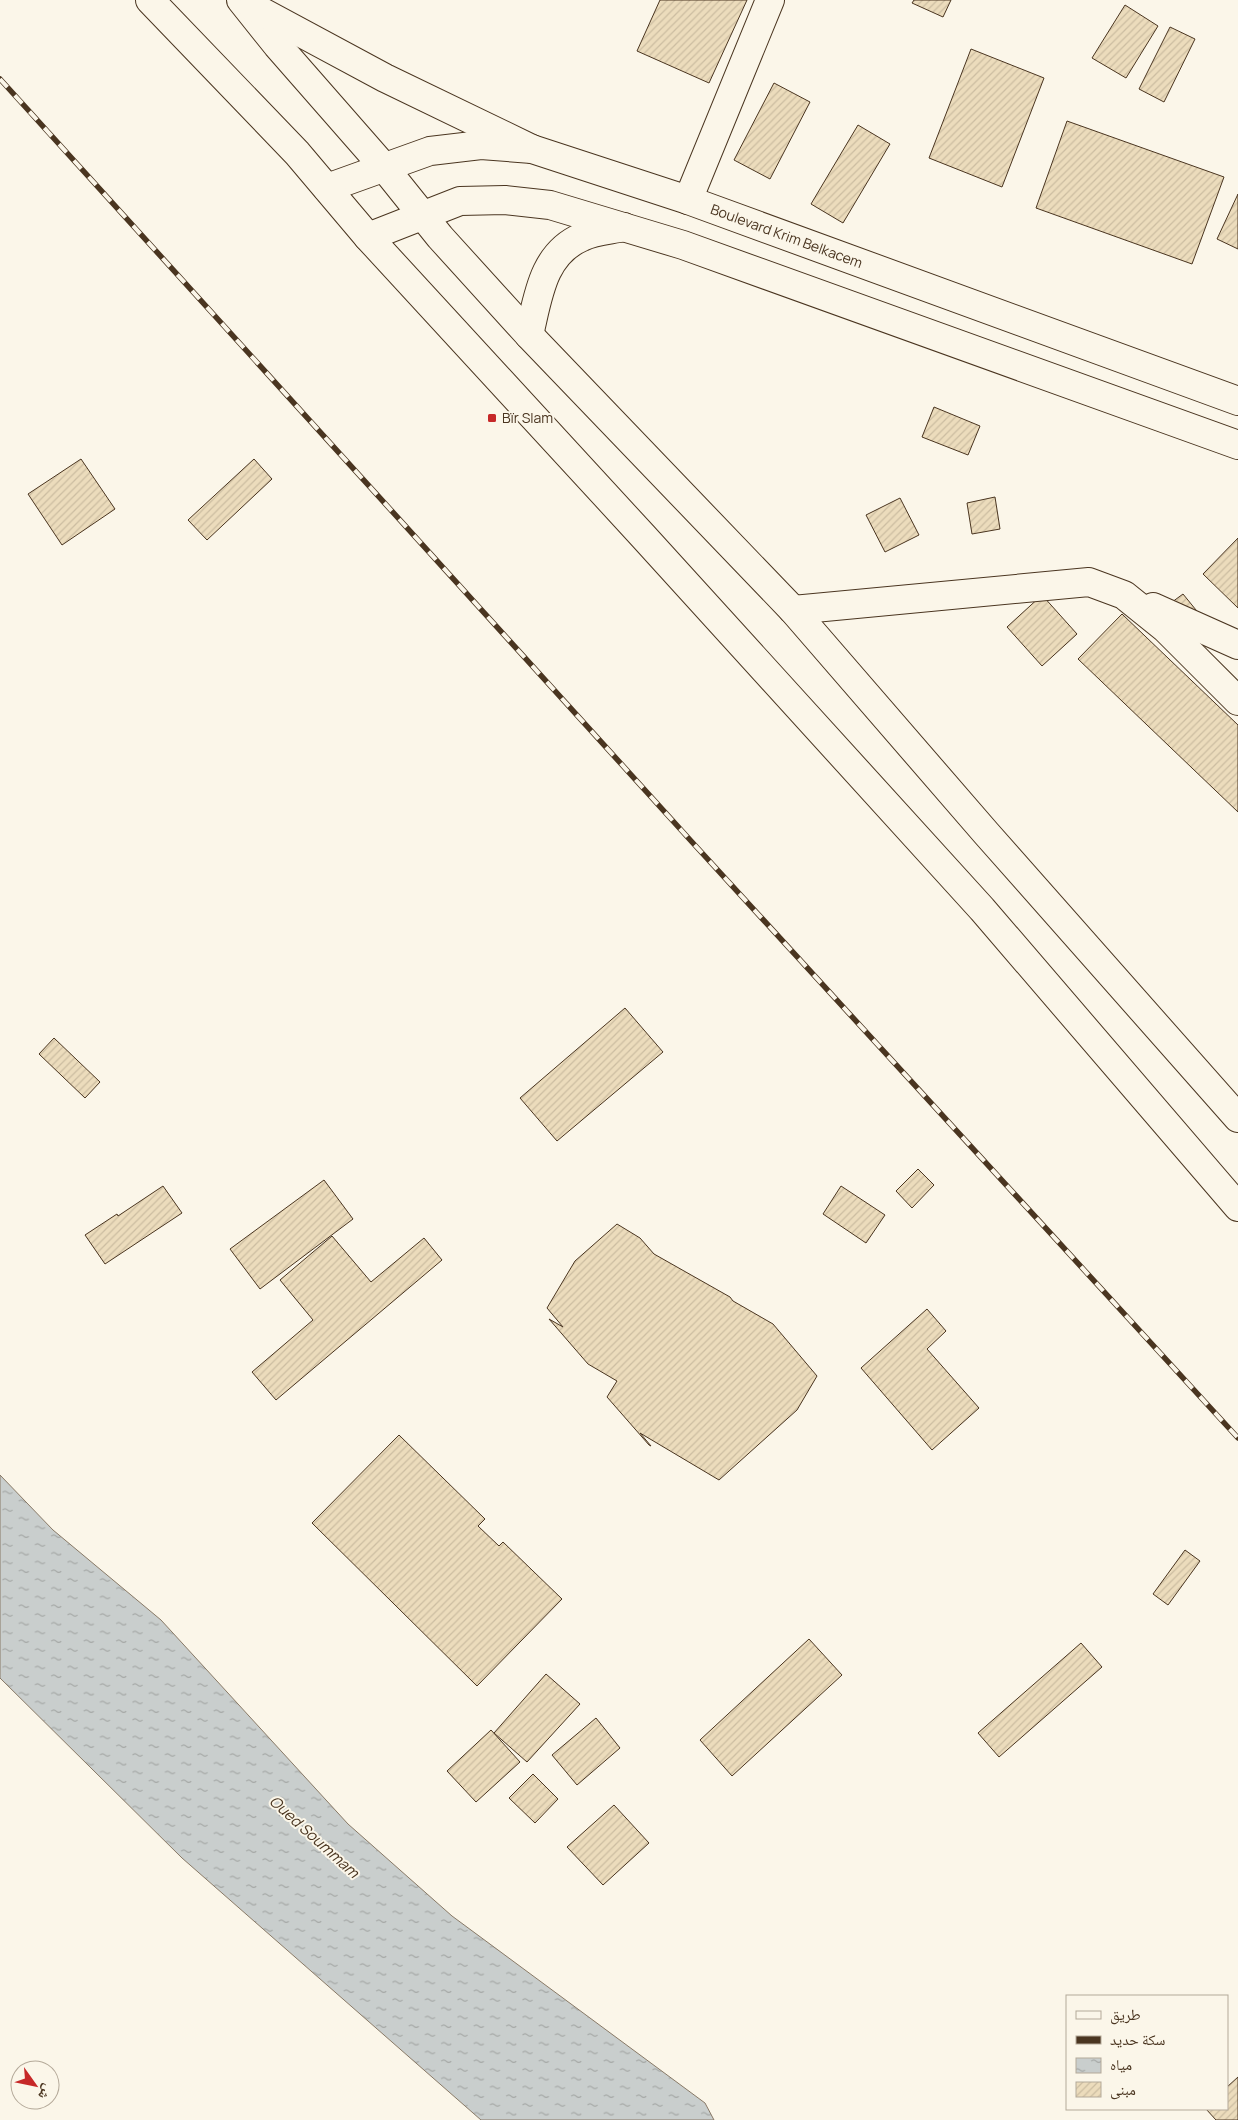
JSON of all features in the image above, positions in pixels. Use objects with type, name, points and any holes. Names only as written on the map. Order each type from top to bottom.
[{"type":"main road","points":[[150,0],[297,152],[368,237],[650,543],[982,909],[1238,1207]]},
{"type":"main road","points":[[241,0],[386,78],[532,149]]},
{"type":"main road","points":[[241,0],[276,45],[383,166],[440,237],[529,335],[793,610],[986,833],[1238,1118]]},
{"type":"main road","points":[[688,200],[770,0]]},
{"type":"main road","name":"Boulevard Krim Belkacem","points":[[327,188],[383,166],[430,151],[481,145],[532,149],[688,200],[1238,401]]},
{"type":"main road","points":[[368,237],[460,201],[505,200],[550,205],[683,244],[1238,445]]},
{"type":"main road","points":[[529,335],[542,278],[552,262],[565,248],[582,236],[624,227]]},
{"type":"main road","points":[[793,610],[1089,582],[1124,595],[1238,645]]},
{"type":"main road","points":[[1124,595],[1165,628],[1238,701]]},
{"type":"water","name":"Oued Soummam","points":[[0,1475],[53,1530],[161,1620],[348,1824],[452,1916],[705,2103],[714,2120],[481,2120],[182,1858],[0,1678]]},
{"type":"building","points":[[660,0],[747,0],[709,83],[637,51]]},
{"type":"building","points":[[914,0],[951,0],[943,17],[912,3]]},
{"type":"building","points":[[1125,5],[1158,26],[1126,78],[1092,58]]},
{"type":"building","points":[[1170,27],[1195,39],[1164,102],[1139,89]]},
{"type":"building","points":[[971,49],[1044,78],[1002,187],[929,158]]},
{"type":"building","points":[[774,83],[810,102],[770,179],[734,160]]},
{"type":"building","points":[[1067,121],[1224,177],[1192,264],[1036,208]]},
{"type":"building","points":[[858,125],[890,144],[843,223],[811,204]]},
{"type":"building","points":[[1238,194],[1238,249],[1217,239]]},
{"type":"building","points":[[934,407],[980,426],[968,455],[922,437]]},
{"type":"building","points":[[81,459],[115,509],[62,545],[28,494]]},
{"type":"building","points":[[254,459],[272,479],[207,540],[188,520]]},
{"type":"building","points":[[995,497],[1000,529],[972,534],[967,503]]},
{"type":"building","points":[[900,498],[919,535],[885,552],[866,515]]},
{"type":"building","points":[[1238,538],[1238,608],[1203,574]]},
{"type":"building","points":[[1183,594],[1205,621],[1164,608]]},
{"type":"building","points":[[1042,595],[1077,634],[1042,666],[1007,627]]},
{"type":"building","points":[[1122,614],[1238,725],[1238,812],[1078,659]]},
{"type":"building","points":[[625,1008],[663,1052],[557,1141],[520,1098]]},
{"type":"building","points":[[54,1038],[100,1082],[85,1098],[39,1054]]},
{"type":"building","points":[[918,1169],[934,1185],[912,1208],[896,1191]]},
{"type":"building","points":[[324,1180],[353,1219],[260,1289],[230,1249]]},
{"type":"building","points":[[163,1186],[182,1213],[105,1264],[85,1235]]},
{"type":"building","points":[[841,1186],[885,1215],[866,1243],[823,1214]]},
{"type":"building","points":[[617,1224],[640,1238],[654,1254],[773,1324],[817,1376],[797,1410],[719,1480],[640,1433],[651,1446],[649,1445],[607,1397],[617,1381],[588,1364],[549,1319],[563,1327],[547,1308],[575,1261]]},
{"type":"building","points":[[332,1236],[371,1282],[424,1238],[442,1260],[276,1400],[252,1372],[313,1320],[280,1280]]},
{"type":"building","points":[[927,1309],[946,1331],[927,1349],[979,1408],[932,1450],[861,1368]]},
{"type":"building","points":[[399,1435],[485,1519],[478,1526],[499,1546],[503,1542],[562,1599],[477,1686],[312,1523]]},
{"type":"building","points":[[1185,1550],[1200,1561],[1168,1605],[1153,1594]]},
{"type":"building","points":[[809,1639],[842,1675],[732,1776],[700,1740]]},
{"type":"building","points":[[1081,1643],[1102,1667],[999,1757],[978,1733]]},
{"type":"building","points":[[546,1674],[580,1704],[527,1762],[494,1733]]},
{"type":"building","points":[[596,1718],[620,1748],[577,1785],[552,1755]]},
{"type":"building","points":[[491,1730],[520,1762],[476,1802],[447,1771]]},
{"type":"building","points":[[533,1774],[558,1799],[535,1823],[509,1798]]},
{"type":"building","points":[[614,1805],[649,1843],[603,1885],[567,1847]]},
{"type":"building","points":[[1238,2077],[1238,2120],[1216,2120],[1207,2110],[1228,2110],[1228,2086]]},
{"type":"railway","points":[[0,79],[692,842],[1238,1438]]},
{"type":"place","name":"Bïr Slam","points":[[492,418]]}]
